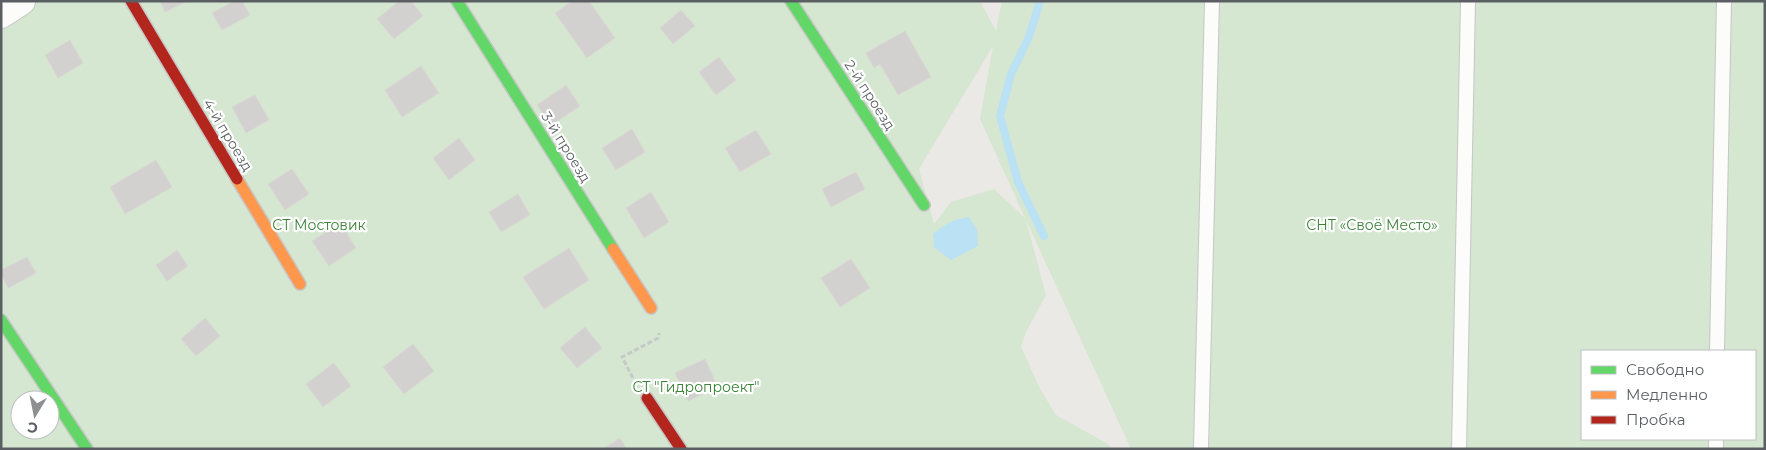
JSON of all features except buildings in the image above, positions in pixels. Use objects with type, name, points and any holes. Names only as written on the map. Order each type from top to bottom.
[{"type":"street","points":[[1,14],[22,1]]},
{"type":"street","name":"4-й проезд","points":[[131,1],[300,284]]},
{"type":"street","name":"3-й проезд","points":[[457,1],[651,308]]},
{"type":"street","name":"2-й проезд","points":[[790,1],[924,205]]},
{"type":"street","points":[[1,320],[87,449]]},
{"type":"street","points":[[647,398],[681,449]]},
{"type":"lane","points":[[1201,449],[1212,1]]},
{"type":"lane","points":[[1459,449],[1468,1]]},
{"type":"lane","points":[[1717,350],[1724,1]]},
{"type":"path","points":[[647,398],[622,358],[658,338],[661,328],[651,308]]},
{"type":"green space","points":[[1,1],[980,1],[996,31],[1002,1],[1765,1],[1765,449],[1131,449],[1026,220],[1046,295],[1026,332],[1021,346],[1039,387],[1056,415],[1108,444],[1111,449],[1,449]],"holes":[[[993,46],[980,119],[1025,218],[994,189],[951,202],[934,224],[919,169]]]},
{"type":"water","points":[[969,217],[977,230],[978,246],[951,260],[934,247],[933,234],[950,222]]},
{"type":"waterway","points":[[1040,1],[1029,37],[1011,74],[1000,116],[1018,182],[1044,236]]},
{"type":"traffic: fast","points":[[457,1],[613,249]]},
{"type":"traffic: fast","points":[[791,1],[924,205]]},
{"type":"traffic: fast","points":[[1,320],[87,449]]},
{"type":"traffic: slow","points":[[237,179],[300,284]]},
{"type":"traffic: slow","points":[[613,249],[651,308]]},
{"type":"traffic: jam","points":[[131,1],[237,179]]},
{"type":"traffic: jam","points":[[647,398],[681,449]]},
{"type":"park label","name":"СТ Мостовик","points":[[319,225]]},
{"type":"park label","name":"СНТ «Своё Место»","points":[[1372,225]]},
{"type":"park label","name":"СТ \"Гидропроект\"","points":[[696,387]]}]
